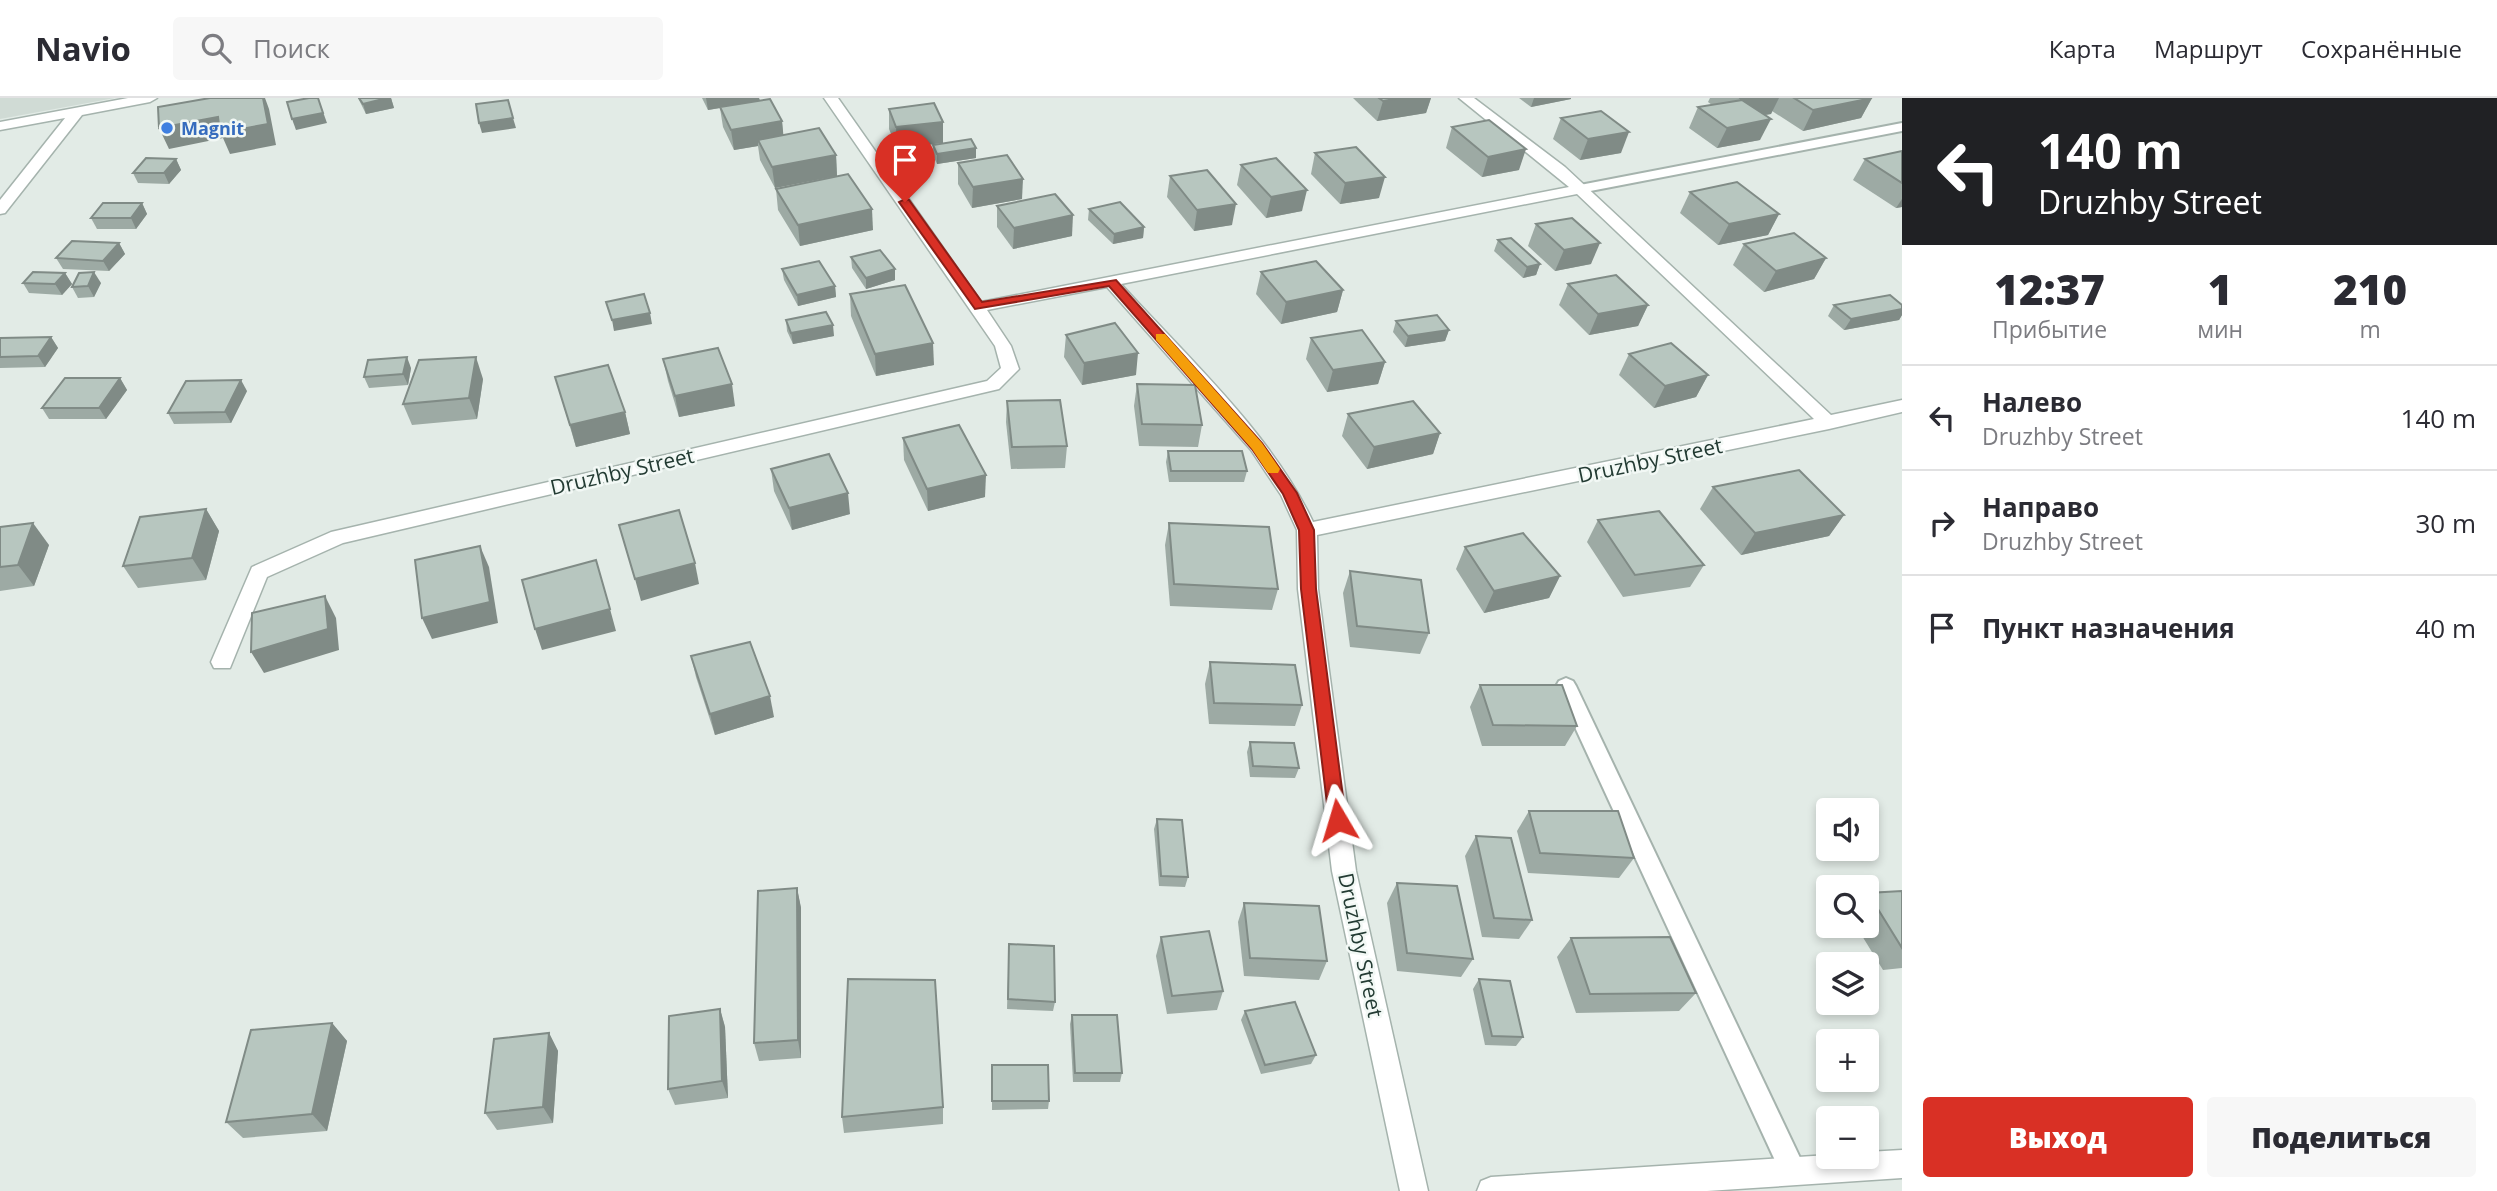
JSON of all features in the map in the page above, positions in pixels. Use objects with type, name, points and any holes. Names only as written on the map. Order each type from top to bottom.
[{"type":"street","points":[[0,126],[150,98]]},
{"type":"street","name":"Druzhby Street","points":[[222,662],[259,572],[338,537],[993,386],[1010,369],[1003,346],[979,307],[831,98]]},
{"type":"street","points":[[1466,98],[1580,189],[1829,423]]},
{"type":"street","points":[[0,210],[78,111]]},
{"type":"street","points":[[979,307],[1580,189]]},
{"type":"street","name":"Druzhby Street","points":[[1111,282],[1257,446],[1290,493],[1307,530],[1308,589],[1344,871],[1414,1191]]},
{"type":"street","name":"Druzhby Street","points":[[1307,530],[1351,523],[1902,406]]},
{"type":"street","points":[[1491,1191],[1902,1164]]},
{"type":"lane","points":[[1580,189],[1902,127]]},
{"type":"lane","points":[[1566,686],[1793,1171]]},
{"type":"shaded area","points":[[0,98],[115,98],[0,119]]},
{"type":"building","points":[[210,98],[263,98],[268,124],[220,133],[218,117],[159,128],[158,107]]},
{"type":"building","points":[[318,98],[323,113],[292,119],[287,102]]},
{"type":"building","points":[[359,98],[387,98],[363,104]]},
{"type":"building","points":[[1379,98],[1400,98],[1383,101]]},
{"type":"building","points":[[1794,98],[1872,98],[1813,110]]},
{"type":"building","points":[[770,99],[782,121],[731,130],[720,107]]},
{"type":"building","points":[[508,100],[513,118],[479,123],[476,104]]},
{"type":"building","points":[[1742,100],[1771,119],[1727,128],[1698,107]]},
{"type":"building","points":[[934,103],[943,122],[896,127],[889,109]]},
{"type":"building","points":[[1601,111],[1629,132],[1588,139],[1561,118]]},
{"type":"building","points":[[1489,120],[1526,149],[1488,157],[1452,127]]},
{"type":"building","points":[[819,128],[836,155],[772,167],[758,140]]},
{"type":"building","points":[[971,139],[976,148],[937,154],[933,145]]},
{"type":"building","points":[[1356,147],[1385,177],[1345,183],[1315,153]]},
{"type":"building","points":[[1902,151],[1902,183],[1865,159]]},
{"type":"building","points":[[1007,155],[1023,179],[973,187],[958,163]]},
{"type":"building","points":[[146,158],[176,159],[164,173],[133,173]]},
{"type":"building","points":[[1276,158],[1307,190],[1271,197],[1241,165]]},
{"type":"building","points":[[1207,170],[1236,204],[1197,210],[1170,176]]},
{"type":"building","points":[[848,174],[872,209],[798,225],[776,189]]},
{"type":"building","points":[[1737,182],[1779,214],[1729,224],[1690,192]]},
{"type":"building","points":[[1055,194],[1073,215],[1014,228],[997,206]]},
{"type":"building","points":[[1120,202],[1144,227],[1114,234],[1089,209]]},
{"type":"building","points":[[103,203],[142,203],[131,218],[91,218]]},
{"type":"building","points":[[1572,218],[1600,243],[1564,250],[1536,224]]},
{"type":"building","points":[[1794,233],[1826,258],[1776,271],[1744,244]]},
{"type":"building","points":[[1511,238],[1540,264],[1527,267],[1498,240]]},
{"type":"building","points":[[72,241],[119,243],[103,261],[56,258]]},
{"type":"building","points":[[880,250],[895,269],[866,278],[851,257]]},
{"type":"building","points":[[819,261],[835,286],[797,295],[782,269]]},
{"type":"building","points":[[1316,261],[1343,290],[1286,302],[1261,272]]},
{"type":"building","points":[[33,272],[65,273],[55,284],[23,283]]},
{"type":"building","points":[[94,272],[88,286],[72,287],[79,273]]},
{"type":"building","points":[[1616,275],[1648,305],[1598,314],[1568,284]]},
{"type":"building","points":[[905,285],[933,343],[875,354],[850,294]]},
{"type":"building","points":[[644,294],[650,313],[612,320],[606,302]]},
{"type":"building","points":[[1890,295],[1902,305],[1902,309],[1851,319],[1834,305]]},
{"type":"building","points":[[826,312],[833,325],[791,333],[786,320]]},
{"type":"building","points":[[1437,315],[1449,330],[1408,336],[1396,321]]},
{"type":"building","points":[[1115,323],[1138,353],[1084,363],[1066,335]]},
{"type":"building","points":[[1362,330],[1385,362],[1333,370],[1311,338]]},
{"type":"building","points":[[51,337],[38,356],[0,357],[0,338]]},
{"type":"building","points":[[1671,343],[1708,375],[1665,386],[1629,354]]},
{"type":"building","points":[[718,348],[732,384],[675,396],[663,359]]},
{"type":"building","points":[[407,357],[403,374],[364,377],[368,360]]},
{"type":"building","points":[[476,357],[469,398],[403,404],[419,360]]},
{"type":"building","points":[[608,365],[625,412],[570,425],[555,377]]},
{"type":"building","points":[[65,378],[120,378],[99,408],[42,408]]},
{"type":"building","points":[[241,380],[225,412],[168,413],[186,381]]},
{"type":"building","points":[[1137,384],[1195,385],[1202,425],[1142,424]]},
{"type":"building","points":[[1060,400],[1067,446],[1012,447],[1007,401]]},
{"type":"building","points":[[1413,401],[1440,433],[1374,447],[1348,414]]},
{"type":"building","points":[[959,425],[986,475],[927,489],[903,438]]},
{"type":"building","points":[[1168,451],[1242,451],[1247,471],[1171,471]]},
{"type":"building","points":[[829,454],[848,493],[789,508],[771,469]]},
{"type":"building","points":[[1799,470],[1844,515],[1755,533],[1713,487]]},
{"type":"building","points":[[206,509],[192,558],[123,566],[140,517]]},
{"type":"building","points":[[679,510],[695,563],[635,579],[619,525]]},
{"type":"building","points":[[1659,511],[1704,565],[1635,575],[1598,520]]},
{"type":"building","points":[[33,523],[18,565],[0,567],[0,527]]},
{"type":"building","points":[[1169,523],[1269,527],[1278,589],[1174,584]]},
{"type":"building","points":[[1523,533],[1560,576],[1494,591],[1465,547]]},
{"type":"building","points":[[480,546],[490,602],[422,618],[415,560]]},
{"type":"building","points":[[596,560],[610,609],[535,629],[522,580]]},
{"type":"building","points":[[1350,571],[1421,580],[1429,633],[1357,626]]},
{"type":"building","points":[[325,596],[328,629],[251,652],[252,613]]},
{"type":"building","points":[[750,642],[770,696],[710,714],[691,656]]},
{"type":"building","points":[[1210,662],[1295,665],[1302,705],[1214,703]]},
{"type":"building","points":[[1480,685],[1562,685],[1577,726],[1493,725]]},
{"type":"building","points":[[1250,742],[1294,743],[1299,768],[1253,766]]},
{"type":"building","points":[[1529,811],[1618,811],[1634,858],[1540,853]]},
{"type":"building","points":[[1157,819],[1182,820],[1188,877],[1161,876]]},
{"type":"building","points":[[1476,836],[1511,838],[1532,920],[1494,918]]},
{"type":"building","points":[[1397,883],[1457,886],[1473,959],[1407,953]]},
{"type":"building","points":[[797,888],[798,1040],[754,1043],[758,891]]},
{"type":"building","points":[[1902,891],[1902,948],[1879,911],[1879,892]]},
{"type":"building","points":[[1244,903],[1319,906],[1327,961],[1250,958]]},
{"type":"building","points":[[1209,931],[1223,991],[1172,996],[1161,937]]},
{"type":"building","points":[[1670,937],[1696,993],[1590,994],[1571,938]]},
{"type":"building","points":[[1009,944],[1054,946],[1055,1002],[1008,999]]},
{"type":"building","points":[[848,979],[935,980],[943,1107],[842,1117]]},
{"type":"building","points":[[1479,979],[1510,981],[1523,1037],[1492,1036]]},
{"type":"building","points":[[1295,1002],[1316,1055],[1265,1065],[1245,1011]]},
{"type":"building","points":[[720,1009],[722,1081],[668,1089],[669,1016]]},
{"type":"building","points":[[1072,1015],[1117,1015],[1122,1073],[1075,1073]]},
{"type":"building","points":[[332,1023],[312,1114],[226,1122],[251,1030]]},
{"type":"building","points":[[549,1033],[543,1107],[485,1113],[494,1039]]},
{"type":"building","points":[[992,1065],[1048,1065],[1049,1101],[992,1101]]},
{"type":"slow traffic","points":[[1160,337],[1257,446],[1273,469]]},
{"type":"place","name":"Magnit","points":[[167,128]]},
{"type":"route","points":[[905,202],[979,307],[1111,282],[1257,446],[1290,493],[1307,530],[1308,589],[1338,820]]}]
